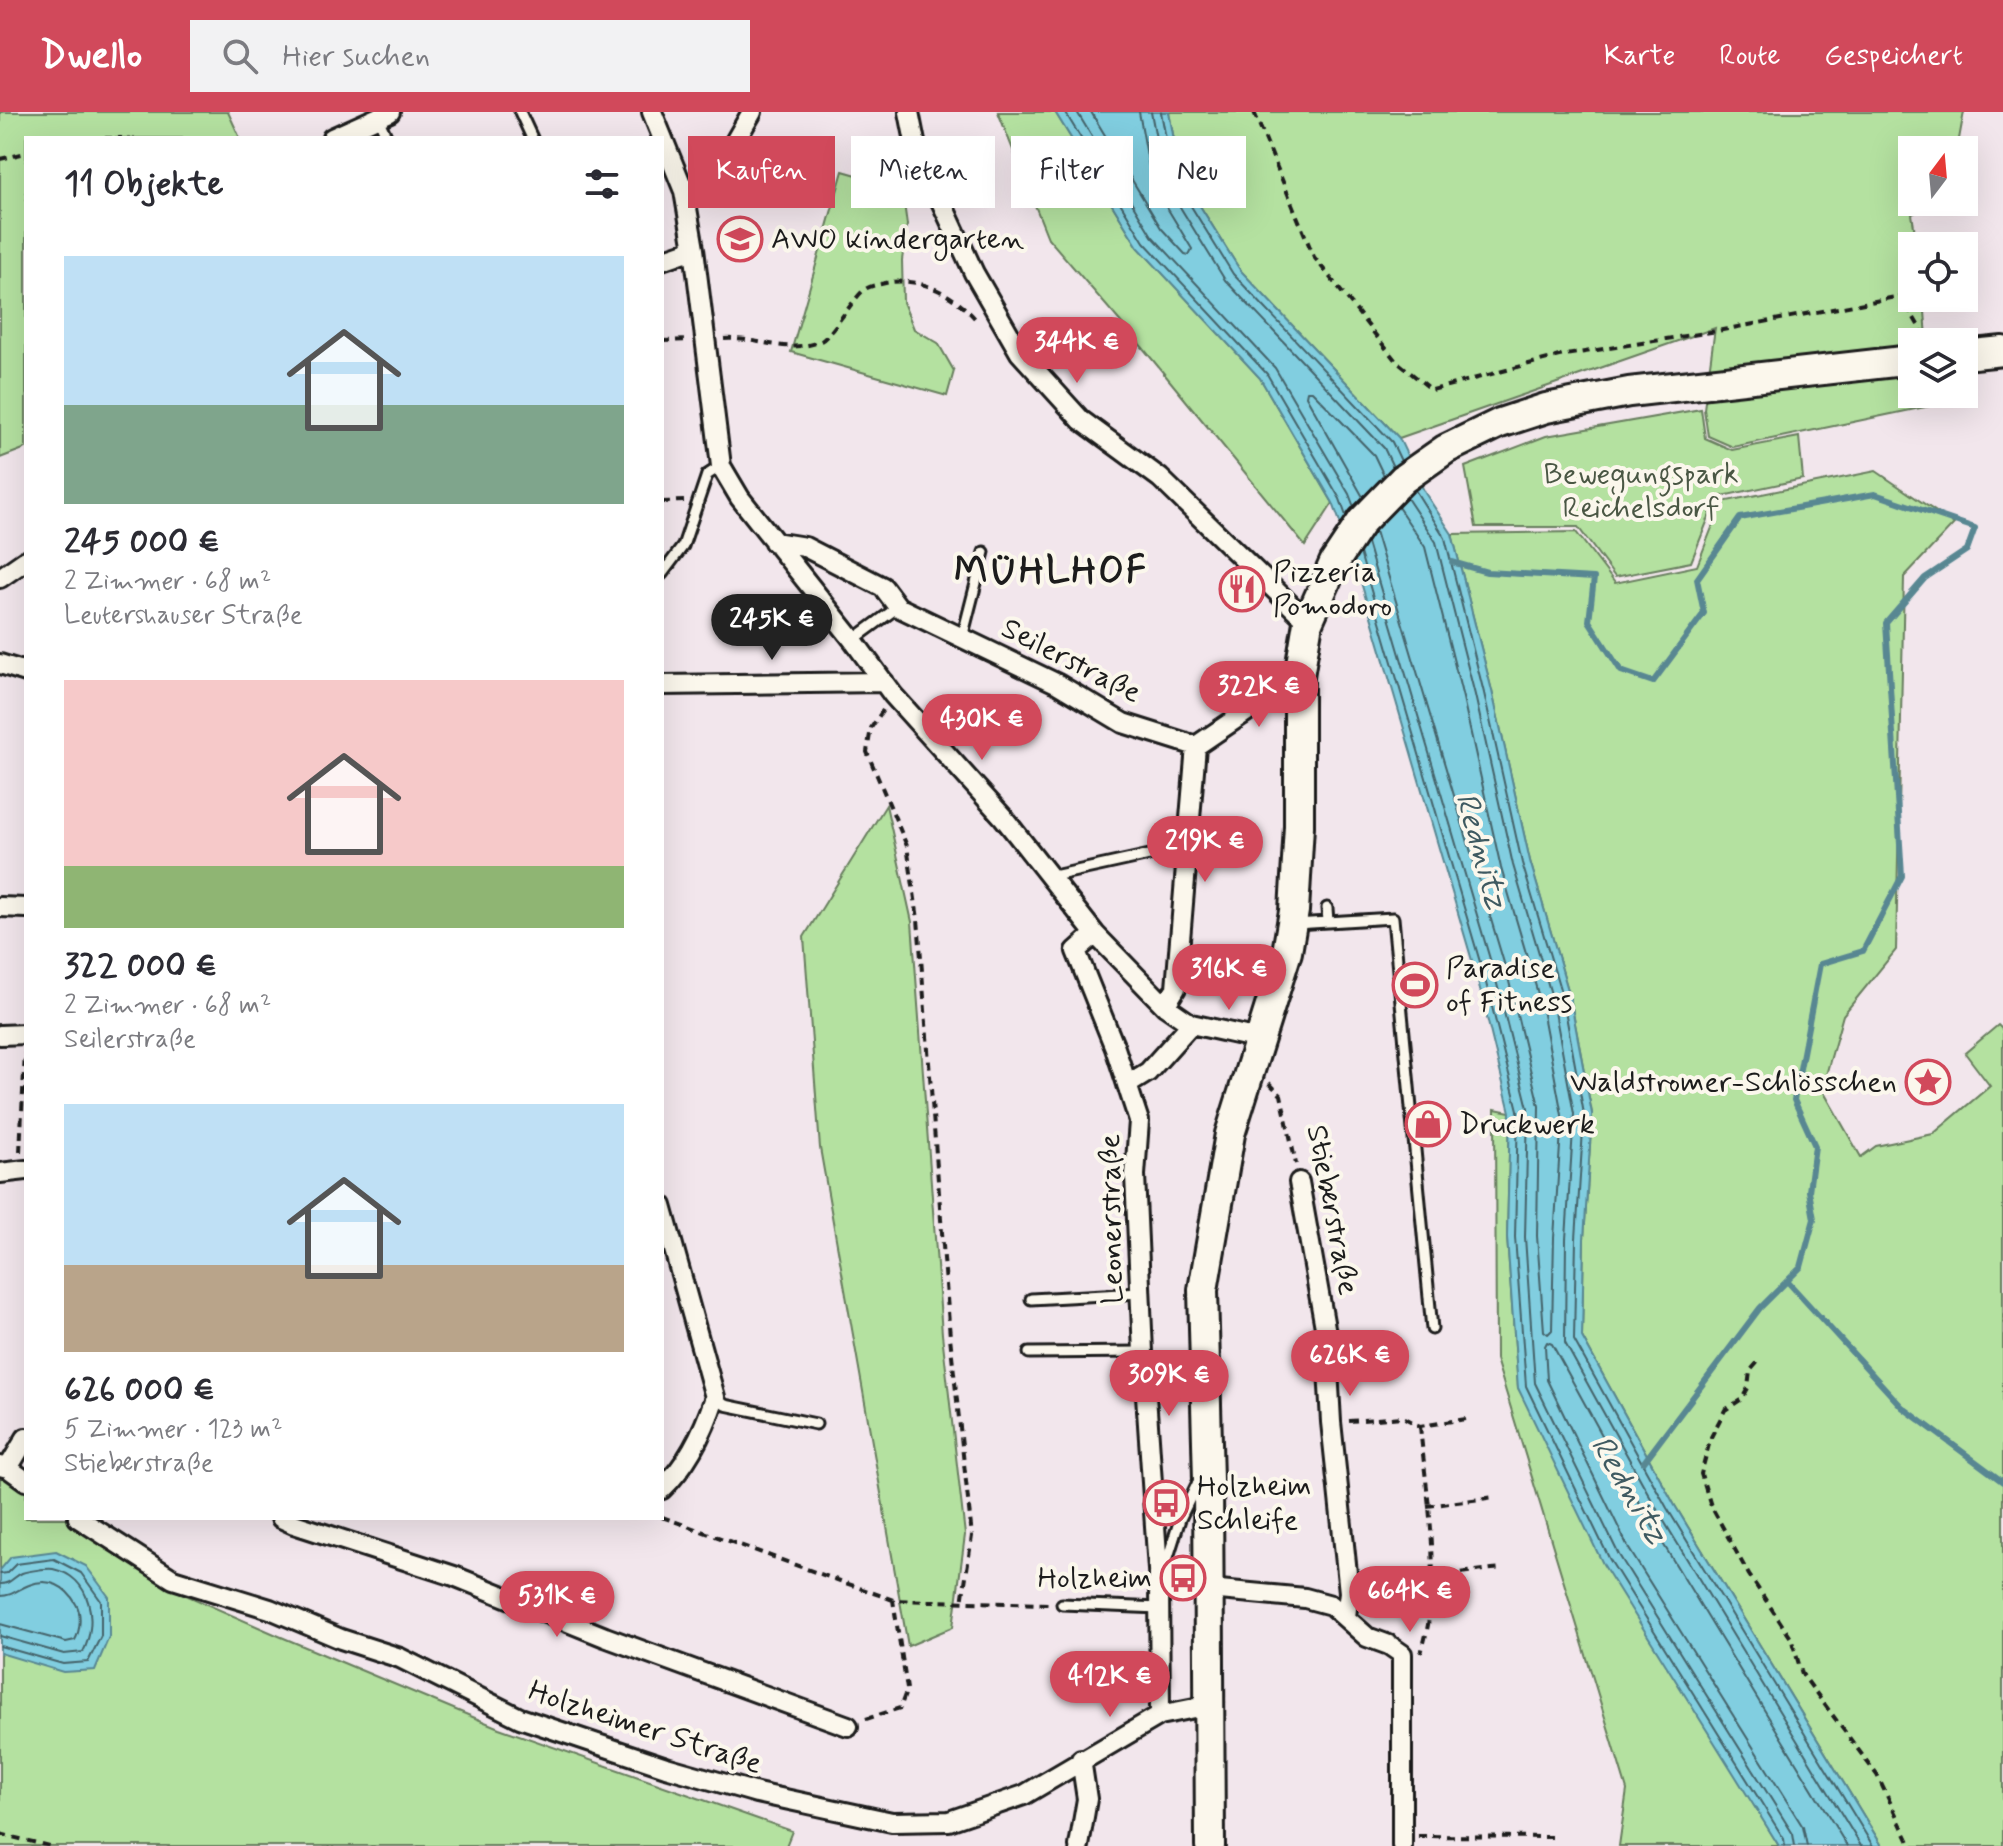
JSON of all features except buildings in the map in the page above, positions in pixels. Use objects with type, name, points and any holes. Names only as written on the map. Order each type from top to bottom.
[{"type":"main road","points":[[1978,354],[2003,351]]},
{"type":"main road","points":[[1210,1846],[1203,1290],[1230,1134],[1287,952],[1292,924],[1299,826],[1299,676],[1308,622],[1320,593],[1334,563],[1362,521],[1403,479],[1446,449],[1500,423],[1546,408],[1602,396],[1898,362]]},
{"type":"street","points":[[652,112],[662,136]]},
{"type":"street","points":[[684,191],[714,178],[752,112]]},
{"type":"street","points":[[909,112],[916,147],[974,273],[1020,353],[1081,420],[1160,478],[1308,622]]},
{"type":"street","points":[[337,136],[384,115]]},
{"type":"street","points":[[664,142],[684,191],[721,466],[740,498],[889,689],[1003,817],[1095,934],[1165,1006],[1191,1024],[1255,1052]]},
{"type":"street","points":[[664,259],[694,249]]},
{"type":"street","name":"Seilerstraße","points":[[774,542],[805,547],[883,587],[898,607],[1058,684],[1123,723],[1196,746]]},
{"type":"street","points":[[0,578],[24,561]]},
{"type":"street","points":[[0,664],[24,671]]},
{"type":"street","points":[[1165,1006],[1176,988],[1196,746],[1299,676]]},
{"type":"street","points":[[664,685],[889,689]]},
{"type":"street","points":[[0,907],[24,908]]},
{"type":"street","name":"Leonerstraße","points":[[1095,934],[1076,951],[1115,1048],[1139,1121],[1135,1175],[1159,1584],[1160,1715]]},
{"type":"street","points":[[1127,1085],[1148,1072],[1191,1024]]},
{"type":"street","points":[[0,1035],[24,1034]]},
{"type":"street","name":"Stieberstraße","points":[[1299,1182],[1326,1333],[1331,1422],[1349,1592],[1346,1617]]},
{"type":"street","points":[[664,1221],[670,1265],[715,1397],[706,1425],[678,1474],[664,1487]]},
{"type":"street","points":[[24,1441],[4,1467],[24,1480]]},
{"type":"street","name":"Holzheimer Straße","points":[[81,1520],[173,1579],[270,1609],[341,1639],[400,1658],[520,1718],[666,1767],[757,1793],[892,1822],[949,1821],[1024,1795],[1160,1715],[1210,1705]]},
{"type":"street","points":[[285,1520],[454,1576],[605,1637],[848,1726]]},
{"type":"street","points":[[1209,1589],[1305,1598],[1331,1605],[1367,1637],[1389,1645],[1402,1654],[1402,1841]]},
{"type":"street","points":[[1079,1846],[1087,1799],[1081,1759]]},
{"type":"lane","points":[[520,112],[531,136]]},
{"type":"lane","points":[[384,115],[387,136]]},
{"type":"lane","points":[[664,571],[683,546],[707,475],[721,466]]},
{"type":"lane","points":[[962,638],[984,552]]},
{"type":"lane","points":[[853,640],[898,607]]},
{"type":"lane","points":[[1048,878],[1186,847]]},
{"type":"lane","points":[[1327,908],[1328,922]]},
{"type":"lane","points":[[1292,924],[1393,918],[1432,1329]]},
{"type":"lane","points":[[1031,1299],[1140,1293]]},
{"type":"lane","points":[[1029,1353],[1143,1352]]},
{"type":"lane","points":[[715,1397],[725,1405],[816,1424]]},
{"type":"lane","points":[[1159,1584],[1180,1519],[1207,1462]]},
{"type":"lane","points":[[1062,1604],[1160,1608]]},
{"type":"path","points":[[1254,112],[1314,257],[1396,361],[1432,390],[1559,356],[1717,331],[1901,296],[1920,328]]},
{"type":"path","points":[[0,159],[24,153]]},
{"type":"path","points":[[706,339],[731,338],[799,348],[825,339],[840,316],[866,288],[897,280],[932,286],[969,310],[988,332]]},
{"type":"path","points":[[664,502],[699,500]]},
{"type":"path","points":[[889,689],[871,728],[867,752],[907,846],[918,919],[948,1321],[972,1536],[962,1603]]},
{"type":"path","name":"Stieberstraße","points":[[1255,1052],[1281,1095],[1299,1182]]},
{"type":"path","points":[[15,1171],[24,1059]]},
{"type":"path","points":[[1757,1363],[1750,1371],[1748,1388],[1742,1399],[1725,1410],[1711,1437],[1701,1474],[1711,1506],[1749,1575],[1791,1638],[1802,1674],[1877,1775],[1911,1846]]},
{"type":"path","points":[[1331,1422],[1403,1417],[1420,1426],[1466,1419]]},
{"type":"path","points":[[1420,1426],[1434,1576],[1429,1628],[1421,1653]]},
{"type":"path","points":[[1427,1506],[1495,1497]]},
{"type":"path","points":[[664,1518],[893,1600],[1062,1604]]},
{"type":"path","points":[[1434,1576],[1501,1568]]},
{"type":"path","points":[[848,1726],[900,1708],[907,1689],[893,1600]]},
{"type":"path","points":[[0,1834],[49,1846]]},
{"type":"path","points":[[1402,1841],[1552,1837]]},
{"type":"green space","points":[[0,112],[228,112],[239,136],[24,136],[24,449],[0,458]]},
{"type":"green space","points":[[998,112],[1055,112],[1070,136],[1011,136],[1011,145]]},
{"type":"green space","points":[[1169,112],[1964,112],[1960,136],[1898,136],[1898,216],[1912,216],[1915,232],[1898,232],[1898,312],[1925,312],[1926,328],[1898,328],[1898,408],[1920,408],[1733,447],[1708,436],[1704,409],[1715,328],[1399,438],[1240,270],[1201,208],[1246,208],[1246,136],[1173,136]]},
{"type":"green space","points":[[843,171],[851,173],[851,208],[905,208],[907,225],[902,260],[903,302],[914,329],[938,343],[954,371],[947,396],[791,352],[832,208],[835,208]]},
{"type":"green space","points":[[1036,208],[1114,208],[1138,247],[1260,378],[1333,503],[1305,546],[1143,348],[1048,238]]},
{"type":"green space","name":"Bewegungspark Reichelsdorf","points":[[1701,409],[1705,438],[1732,450],[1799,437],[1803,479],[1717,497],[1691,562],[1615,577],[1578,527],[1476,527],[1465,467],[1546,436]]},
{"type":"green space","points":[[1876,471],[1954,524],[1904,577],[1896,950],[1843,1015],[1822,1089],[1861,1157],[1876,1146],[1933,1134],[1990,1086],[1965,1053],[1998,1025],[2003,1030],[2003,1846],[1882,1846],[1674,1504],[1582,1337],[1592,1113],[1570,997],[1530,861],[1492,691],[1452,534],[1576,532],[1615,583],[1697,566],[1722,502]]},
{"type":"green space","points":[[886,805],[912,922],[942,1334],[965,1535],[953,1627],[908,1646],[820,1148],[804,937]]},
{"type":"green space","points":[[1495,1109],[1510,1112],[1507,1237],[1518,1388],[1727,1760],[1779,1846],[1619,1846],[1627,1790],[1496,1359]]},
{"type":"green space","points":[[0,1465],[24,1483],[24,1520],[76,1520],[172,1589],[499,1728],[792,1831],[786,1846],[0,1846]]},
{"type":"water","name":"Rednitz","points":[[1055,112],[1169,112],[1173,136],[1149,136],[1149,208],[1201,208],[1240,270],[1399,438],[1425,493],[1452,534],[1492,691],[1530,861],[1570,997],[1592,1114],[1582,1337],[1674,1504],[1882,1846],[1779,1846],[1603,1564],[1518,1388],[1507,1237],[1510,1112],[1478,981],[1358,572],[1333,503],[1260,378],[1138,247],[1114,208],[1133,208],[1133,136],[1070,136]]},
{"type":"water","points":[[56,1551],[86,1566],[109,1597],[109,1637],[95,1670],[63,1672],[0,1653],[0,1570],[11,1557]]},
{"type":"waterway","name":"Rednitz","points":[[1452,562],[1487,572],[1594,578],[1589,621],[1621,671],[1653,682],[1704,613],[1697,579],[1740,518],[1875,494],[1975,528],[1967,550],[1925,578],[1886,623],[1902,876],[1863,951],[1820,964],[1794,1100],[1815,1146],[1809,1191],[1814,1219],[1801,1267],[1760,1308],[1644,1462]]},
{"type":"waterway","points":[[1787,1281],[1902,1407],[2003,1482]]},
{"type":"place","name":"AWO kindergarten","points":[[740,239]]},
{"type":"place","name":"Pizzeria Pomodoro","points":[[1242,589]]},
{"type":"place","name":"Paradise of Fitness","points":[[1415,985]]},
{"type":"place","name":"Waldstromer-Schlösschen","points":[[1928,1082]]},
{"type":"place","name":"Druckwerk","points":[[1428,1124]]},
{"type":"place","name":"Holzheim Schleife","points":[[1166,1503]]},
{"type":"place","name":"Holzheim","points":[[1183,1578]]},
{"type":"district","name":"MÜHLHOF","points":[[1051,571]]}]
